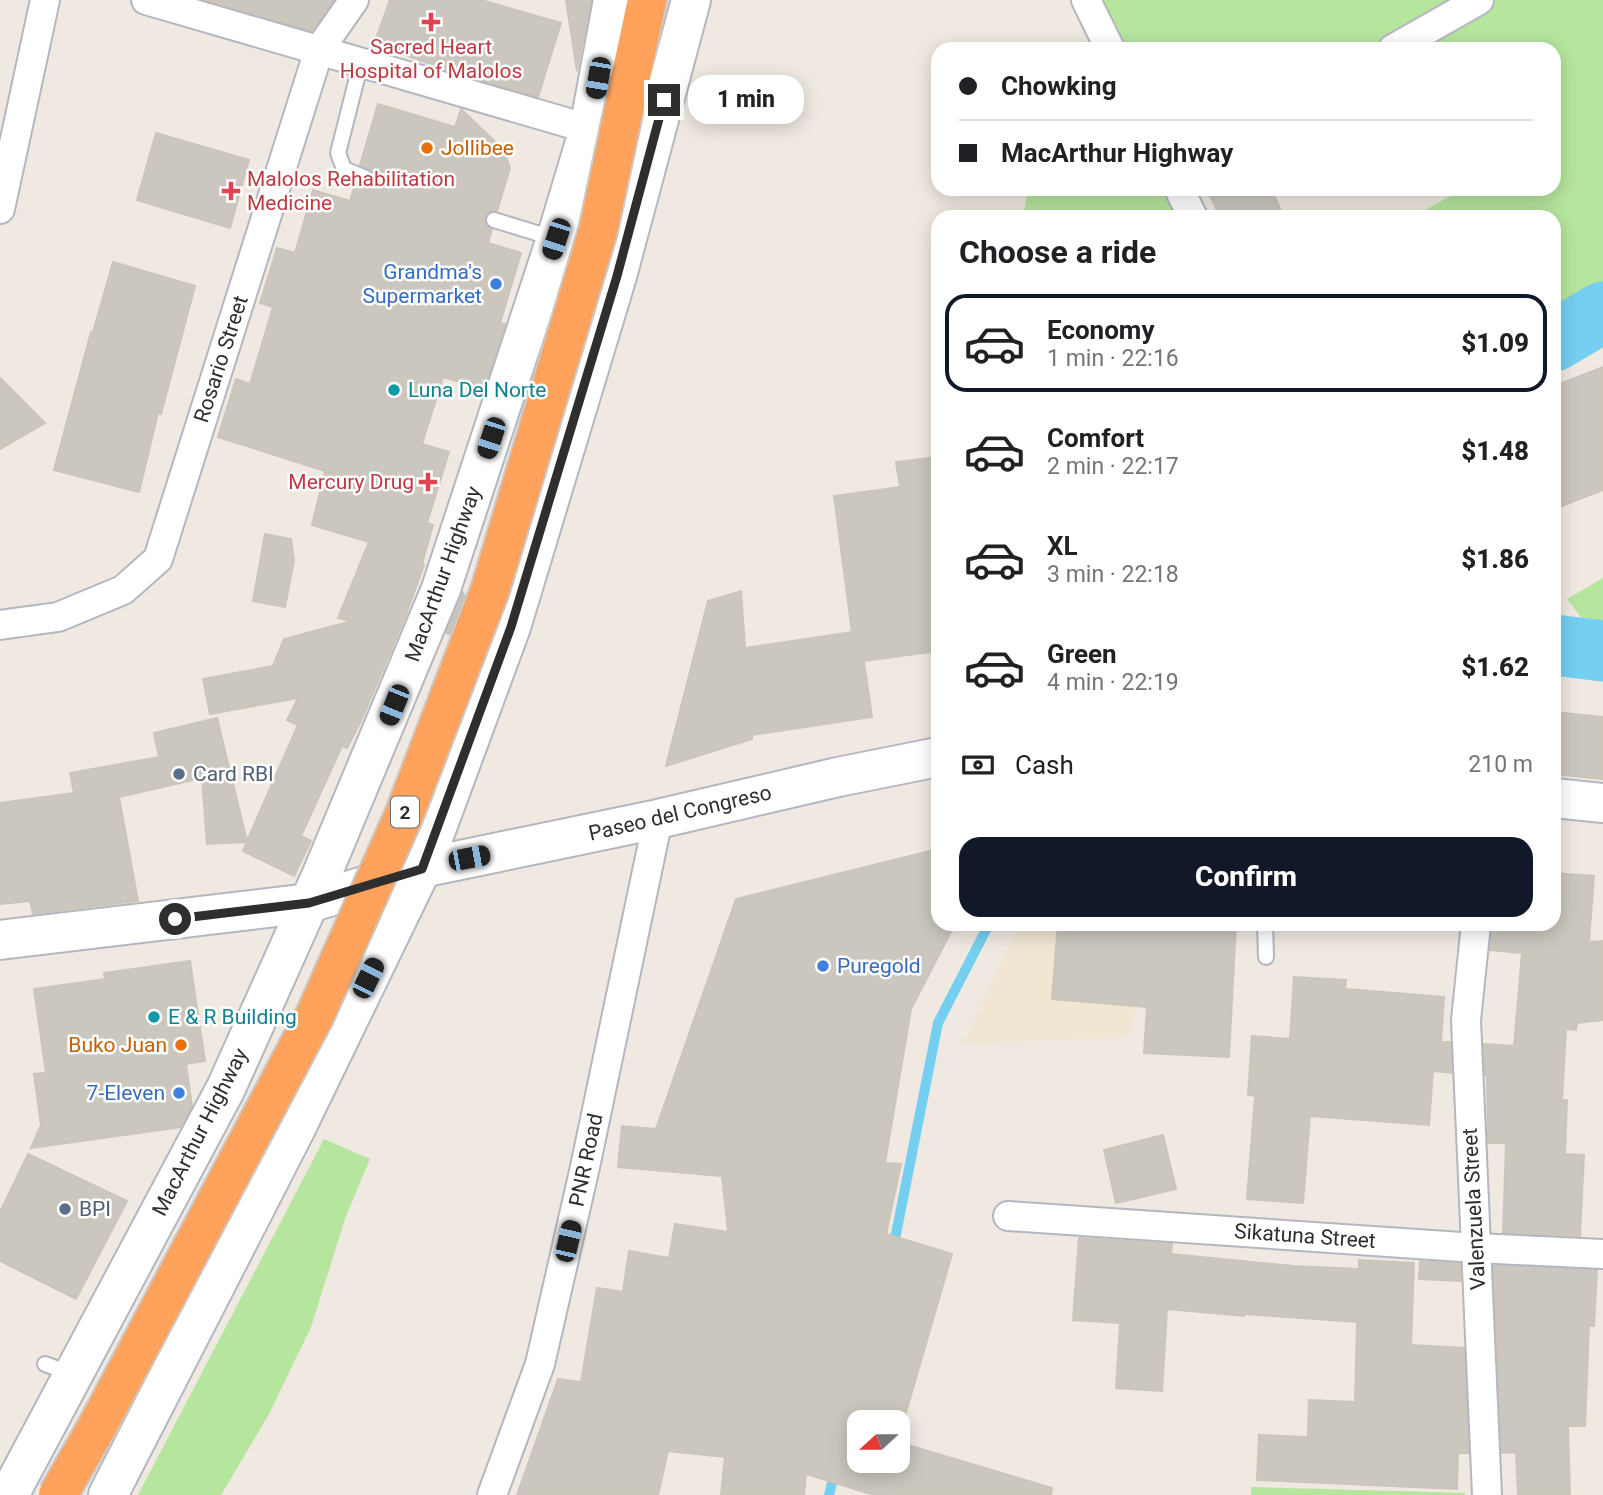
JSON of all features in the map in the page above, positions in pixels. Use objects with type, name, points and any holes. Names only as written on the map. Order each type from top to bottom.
[{"type":"highway","name":"2","points":[[58,1495],[98,1425],[315,1015],[404,815],[490,590],[598,231],[647,0]]},
{"type":"main road","name":"MacArthur Highway","points":[[9,1495],[58,1369],[226,1087],[375,751],[440,589],[556,239],[589,129],[613,0]]},
{"type":"main road","points":[[108,1495],[296,1128],[422,869],[511,627],[617,276],[691,0]]},
{"type":"main road","name":"Paseo del Congreso","points":[[0,940],[309,903],[422,869],[931,758]]},
{"type":"main road","points":[[1561,799],[1603,803]]},
{"type":"street","points":[[0,209],[45,0]]},
{"type":"street","points":[[146,0],[589,129]]},
{"type":"street","name":"Rosario Street","points":[[0,625],[58,617],[123,590],[158,559],[319,50],[355,0]]},
{"type":"street","points":[[1086,0],[1107,42]]},
{"type":"street","points":[[1405,42],[1479,0]]},
{"type":"street","name":"PNR Road","points":[[492,1495],[540,1364],[585,1167],[658,819]]},
{"type":"street","name":"Valenzuela Street","points":[[1475,931],[1466,1020],[1486,1495]]},
{"type":"street","name":"Sikatuna Street","points":[[1008,1216],[1476,1248],[1603,1254]]},
{"type":"lane","points":[[360,62],[338,153],[344,169],[366,178]]},
{"type":"lane","points":[[494,220],[556,239]]},
{"type":"lane","points":[[1265,931],[1266,957]]},
{"type":"lane","points":[[0,1489],[9,1495]]},
{"type":"shaded area","points":[[1017,931],[1143,931],[1136,1006],[1128,1037],[963,1044]]},
{"type":"green space","points":[[1100,0],[1603,0],[1603,342],[1561,363],[1561,210],[1425,210],[1451,196],[1561,196],[1561,42],[1121,42]]},
{"type":"green space","points":[[1027,196],[1178,196],[1185,210],[1024,210]]},
{"type":"green space","points":[[1603,578],[1603,632],[1590,629],[1567,599]]},
{"type":"green space","points":[[324,1139],[370,1159],[346,1216],[311,1327],[269,1414],[221,1495],[138,1495]]},
{"type":"green space","points":[[1251,1487],[1465,1493],[1465,1495],[1251,1495]]},
{"type":"building","name":"Sacred Heart Hospital of Malolos","points":[[205,0],[334,0],[312,31]]},
{"type":"building","points":[[390,0],[481,0],[561,23],[538,97],[455,73],[374,44]]},
{"type":"building","points":[[566,0],[591,0],[577,71]]},
{"type":"building","points":[[378,104],[455,127],[461,109],[503,149],[510,168],[497,211],[488,213],[485,218],[487,226],[492,229],[488,243],[521,253],[500,323],[505,324],[484,389],[443,377],[422,444],[449,452],[427,523],[433,525],[422,564],[424,565],[361,721],[347,748],[342,746],[301,836],[311,841],[294,876],[243,851],[247,842],[207,844],[202,778],[119,797],[138,901],[33,914],[30,901],[0,904],[0,803],[74,793],[70,773],[159,757],[154,733],[217,718],[247,841],[298,725],[287,720],[298,698],[210,714],[203,679],[273,666],[284,639],[352,621],[338,618],[369,542],[312,525],[325,471],[218,437],[236,379],[250,384],[273,307],[260,303],[277,248],[295,253],[313,190],[350,201],[355,184],[367,188],[375,182],[373,172],[360,165]]},
{"type":"building","points":[[156,133],[249,160],[230,228],[137,200]]},
{"type":"building","points":[[1210,196],[1274,196],[1281,210],[1217,210]]},
{"type":"building","points":[[113,262],[195,286],[161,414],[158,413],[139,492],[54,470]]},
{"type":"building","points":[[1603,367],[1603,490],[1561,506],[1561,383]]},
{"type":"building","points":[[0,378],[45,423],[0,449]]},
{"type":"building","points":[[931,458],[931,652],[864,661],[872,717],[752,735],[752,739],[666,766],[708,601],[741,591],[745,648],[852,632],[834,496],[900,487],[896,462]]},
{"type":"building","points":[[265,534],[291,539],[294,560],[285,607],[253,601]]},
{"type":"building","points":[[1561,713],[1603,717],[1603,779],[1561,775]]},
{"type":"building","points":[[931,851],[931,931],[951,931],[911,1009],[885,1163],[901,1164],[886,1234],[952,1254],[907,1410],[847,1410],[847,1474],[910,1474],[910,1446],[1052,1488],[1051,1495],[874,1495],[806,1474],[804,1495],[721,1495],[725,1457],[668,1451],[658,1495],[517,1495],[558,1379],[581,1382],[597,1288],[623,1292],[629,1251],[669,1258],[675,1224],[728,1232],[722,1176],[618,1167],[622,1126],[656,1129],[736,899]]},
{"type":"building","points":[[1561,874],[1594,876],[1589,942],[1603,941],[1603,1020],[1577,1023],[1576,1030],[1566,1029],[1562,1100],[1567,1100],[1565,1154],[1584,1155],[1580,1236],[1503,1233],[1506,1143],[1488,1143],[1484,1044],[1514,1046],[1522,953],[1490,950],[1491,931],[1561,931]]},
{"type":"building","points":[[1057,931],[1236,931],[1229,1057],[1144,1053],[1147,1007],[1052,999]]},
{"type":"building","name":"E & R Building","points":[[190,961],[205,1061],[186,1064],[192,1106],[181,1127],[31,1148],[41,1125],[34,1074],[46,1073],[34,989],[105,979],[104,973]]},
{"type":"building","points":[[1294,977],[1346,980],[1345,989],[1444,997],[1441,1042],[1450,1042],[1452,1073],[1433,1071],[1429,1125],[1310,1116],[1303,1203],[1247,1199],[1255,1096],[1248,1095],[1252,1036],[1290,1039]]},
{"type":"building","points":[[1163,1135],[1176,1189],[1116,1203],[1104,1150]]},
{"type":"building","points":[[28,1154],[127,1201],[76,1299],[0,1261],[0,1212]]},
{"type":"building","points":[[1079,1238],[1172,1244],[1171,1254],[1293,1266],[1359,1269],[1359,1260],[1414,1263],[1411,1345],[1464,1348],[1469,1453],[1458,1453],[1457,1489],[1257,1480],[1259,1435],[1308,1437],[1309,1400],[1355,1402],[1357,1322],[1167,1309],[1162,1391],[1116,1388],[1120,1323],[1073,1320]]},
{"type":"building","points":[[1420,1261],[1460,1264],[1461,1281],[1419,1279]]},
{"type":"building","points":[[1493,1265],[1597,1270],[1594,1326],[1589,1326],[1585,1426],[1568,1426],[1570,1495],[1518,1495],[1516,1452],[1502,1453]]},
{"type":"waterway","points":[[1561,337],[1603,312]]},
{"type":"waterway","points":[[1561,646],[1603,651]]},
{"type":"waterway","points":[[893,1249],[938,1023],[985,931]]},
{"type":"waterway","points":[[829,1495],[835,1471]]},
{"type":"tunnel","points":[[441,589],[455,617],[480,627],[510,627]]},
{"type":"place","name":"Sacred Heart Hospital of Malolos","points":[[431,22]]},
{"type":"place","name":"Jollibee","points":[[427,148]]},
{"type":"place","name":"Malolos Rehabilitation Medicine","points":[[231,191]]},
{"type":"place","name":"Grandma's Supermarket","points":[[496,284]]},
{"type":"place","name":"Luna Del Norte","points":[[394,390]]},
{"type":"place","name":"Mercury Drug","points":[[428,482]]},
{"type":"place","name":"Card RBI","points":[[179,774]]},
{"type":"place","name":"Puregold","points":[[823,966]]},
{"type":"place","name":"E & R Building","points":[[154,1017]]},
{"type":"place","name":"Buko Juan","points":[[181,1045]]},
{"type":"place","name":"7-Eleven","points":[[179,1093]]},
{"type":"place","name":"BPI","points":[[65,1209]]},
{"type":"route","points":[[175,919],[309,903],[422,869],[511,627],[617,276],[664,100]]}]
